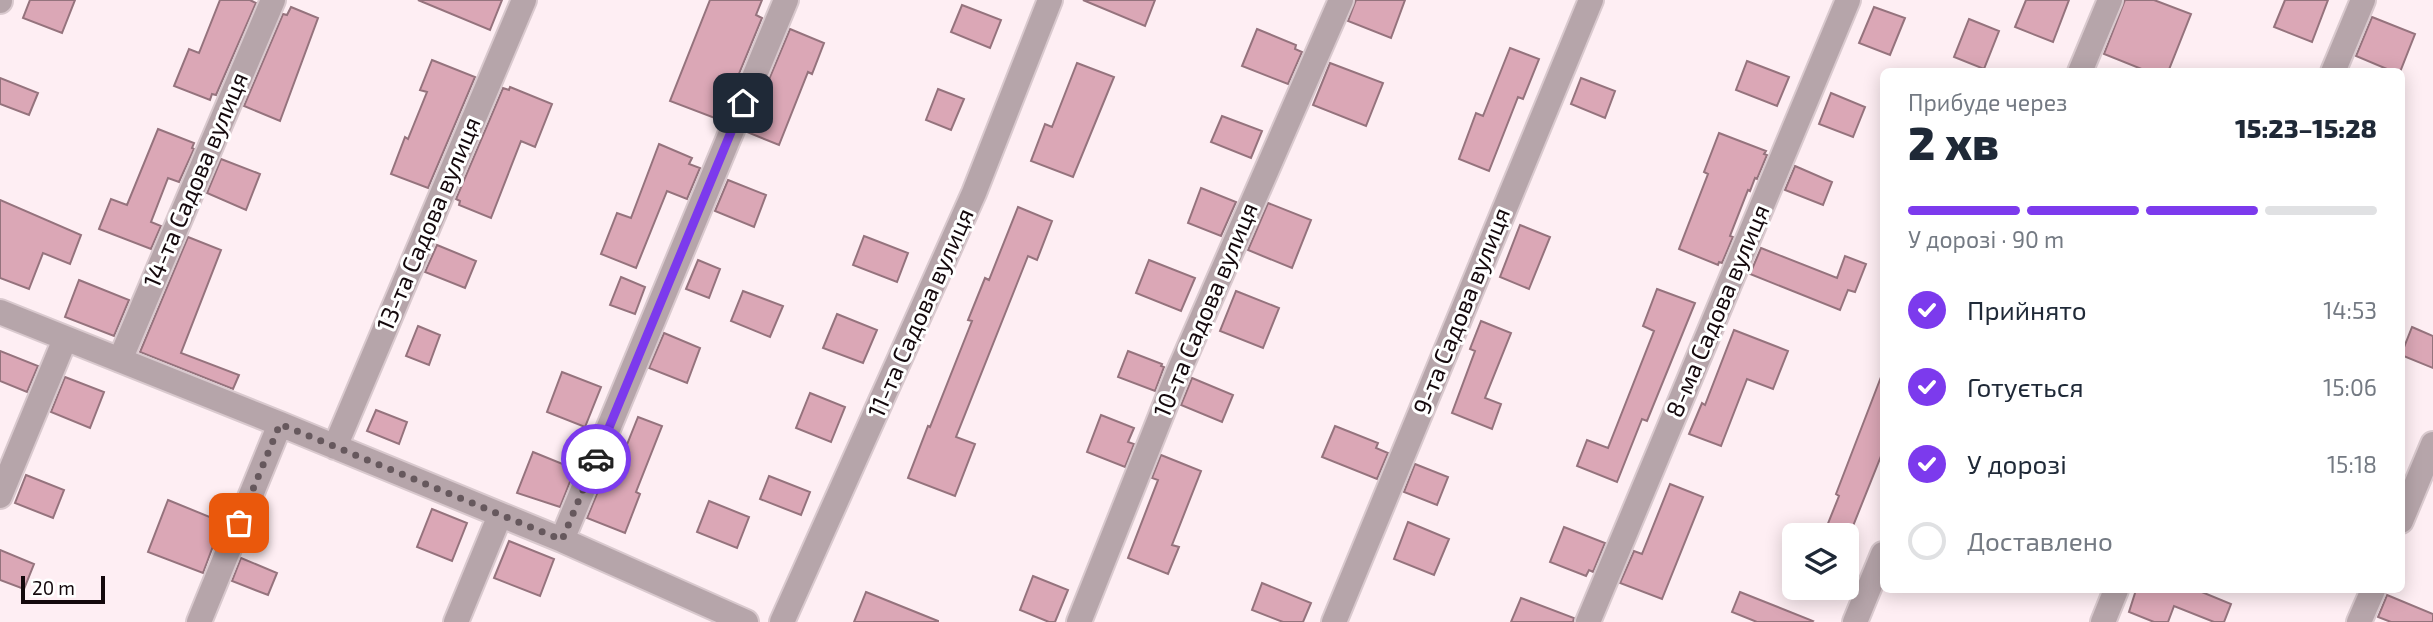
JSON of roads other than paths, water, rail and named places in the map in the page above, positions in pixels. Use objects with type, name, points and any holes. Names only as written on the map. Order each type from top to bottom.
[{"type":"street","name":"14-та Садова вулиця","points":[[120,360],[273,0]]},
{"type":"street","name":"13-та Садова вулиця","points":[[335,447],[524,0]]},
{"type":"street","points":[[562,540],[786,0]]},
{"type":"street","name":"11-та Садова вулиця","points":[[782,622],[974,193],[1050,0]]},
{"type":"street","name":"10-та Садова вулиця","points":[[1079,622],[1178,373],[1341,0]]},
{"type":"street","name":"9-та Садова вулиця","points":[[1334,622],[1591,0]]},
{"type":"street","name":"8-ма Садова вулиця","points":[[1588,622],[1848,0]]},
{"type":"street","points":[[2083,68],[2110,0]]},
{"type":"street","points":[[2335,68],[2363,0]]},
{"type":"street","points":[[0,312],[562,540],[746,622]]},
{"type":"street","points":[[0,496],[65,339]]},
{"type":"street","points":[[199,622],[280,424]]},
{"type":"street","points":[[2405,511],[2433,444]]},
{"type":"street","points":[[456,622],[500,515]]},
{"type":"street","points":[[1855,622],[1880,561]]},
{"type":"street","points":[[2103,622],[2115,593]]},
{"type":"street","points":[[2359,622],[2372,593]]}]
